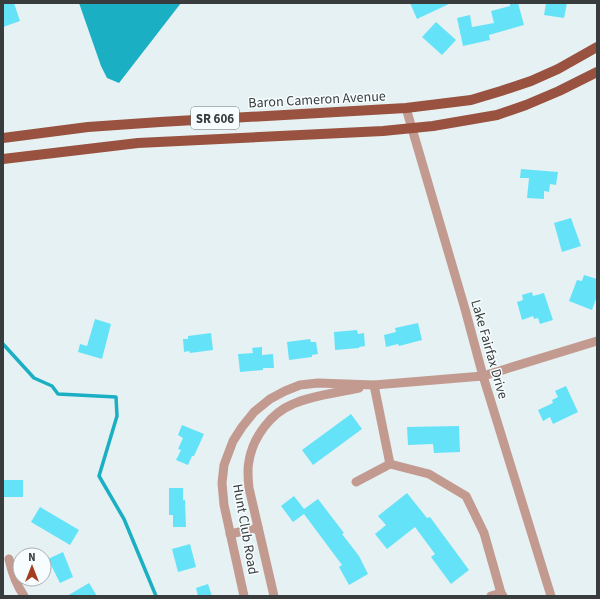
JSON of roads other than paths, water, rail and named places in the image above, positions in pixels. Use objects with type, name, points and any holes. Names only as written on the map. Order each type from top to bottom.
[{"type":"main road","name":"Baron Cameron Avenue","points":[[3,138],[88,127],[406,108],[471,100],[531,81],[558,69],[597,47]]},
{"type":"main road","name":"SR 606","points":[[3,159],[138,143],[383,132],[433,126],[497,115],[559,92],[597,72]]},
{"type":"street","name":"Lake Fairfax Drive","points":[[406,108],[465,309],[483,376],[551,596]]},
{"type":"street","name":"Hunt Club Road","points":[[244,596],[230,534],[224,498],[222,483],[224,465],[227,453],[242,427],[254,412],[270,399],[300,385],[318,383],[374,385],[483,376],[597,341]]},
{"type":"street","name":"Hunt Club Road","points":[[274,596],[249,488],[248,472],[252,449],[263,427],[276,414],[291,404],[374,385]]},
{"type":"street","points":[[374,385],[390,464]]},
{"type":"street","points":[[356,482],[390,464],[429,474],[466,496],[484,533],[502,595],[491,596]]},
{"type":"street","points":[[230,534],[258,528]]},
{"type":"street","points":[[9,559],[12,574],[17,586],[24,596]]},
{"type":"water","points":[[79,3],[181,3],[119,83],[107,78],[101,66]]},
{"type":"waterway","points":[[3,344],[34,378],[52,386],[58,394],[116,397],[117,416],[99,476],[124,519],[156,596]]}]
